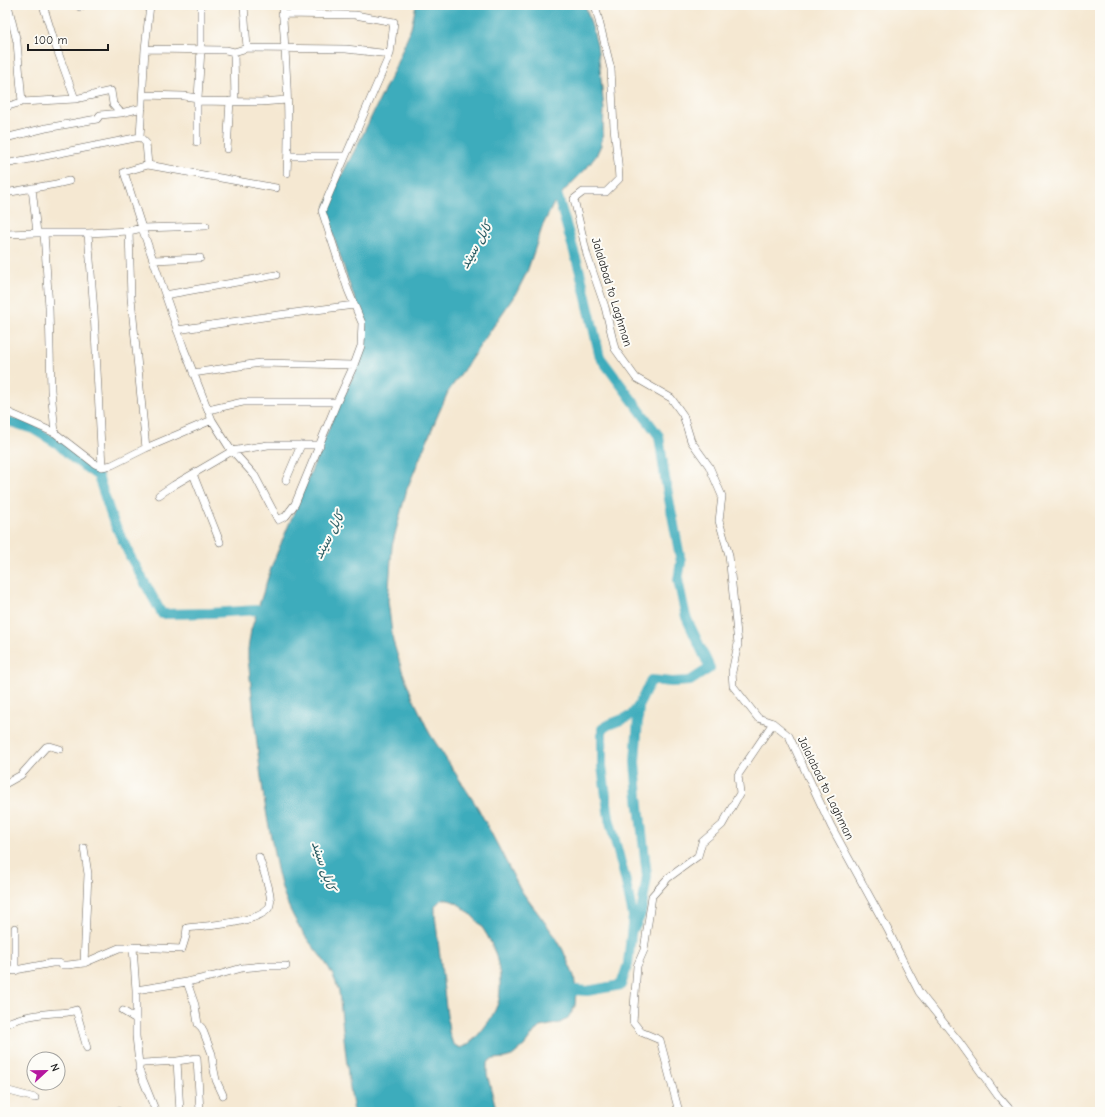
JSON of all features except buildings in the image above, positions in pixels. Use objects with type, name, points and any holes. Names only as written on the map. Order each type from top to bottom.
[{"type":"street","points":[[8,5],[17,42],[22,102]]},
{"type":"street","points":[[42,5],[75,99]]},
{"type":"street","points":[[148,165],[146,143],[140,137],[145,49],[150,5]]},
{"type":"street","points":[[196,142],[197,99],[201,49],[201,5]]},
{"type":"street","points":[[244,5],[247,48]]},
{"type":"street","points":[[282,5],[287,100],[287,173]]},
{"type":"street","name":"Jalalabad to Laghman","points":[[595,5],[611,69],[614,128],[619,179],[606,192],[583,192],[574,199],[587,255],[605,307],[615,349],[636,378],[671,398],[683,416],[691,441],[709,466],[722,496],[719,521],[729,555],[738,644],[732,672],[732,686],[758,718],[773,723],[789,736],[831,826],[888,930],[919,992],[960,1043],[998,1096],[1012,1112]]},
{"type":"street","points":[[276,188],[148,165],[124,172],[177,330],[212,420],[232,451],[255,476],[278,520],[286,516],[295,504],[361,346],[362,323],[348,290],[322,211],[390,54],[394,22],[355,15],[282,14]]},
{"type":"street","points":[[145,49],[201,49],[226,50],[234,52],[247,48],[346,49],[390,54]]},
{"type":"street","points":[[227,149],[233,101],[234,52]]},
{"type":"street","points":[[5,107],[22,102],[75,99],[111,91],[113,104],[121,113]]},
{"type":"street","points":[[143,95],[184,96],[197,99],[261,102],[287,100]]},
{"type":"street","points":[[5,138],[46,128],[97,119],[100,115],[121,113],[142,108]]},
{"type":"street","points":[[5,164],[140,137]]},
{"type":"street","points":[[288,156],[345,156]]},
{"type":"street","points":[[5,193],[69,181]]},
{"type":"street","points":[[32,188],[41,233],[49,307],[51,390],[55,433]]},
{"type":"street","points":[[5,234],[88,234],[129,231],[142,228],[206,226]]},
{"type":"street","points":[[129,231],[131,298],[146,448]]},
{"type":"street","points":[[88,234],[94,312],[102,467]]},
{"type":"street","points":[[153,260],[200,258]]},
{"type":"street","points":[[165,295],[276,275]]},
{"type":"street","points":[[177,330],[354,305]]},
{"type":"street","points":[[193,373],[260,364],[354,365]]},
{"type":"street","points":[[208,410],[242,402],[337,402]]},
{"type":"street","points":[[5,411],[55,433],[95,464],[102,467],[112,465],[146,448],[212,420]]},
{"type":"street","points":[[159,495],[174,484],[232,451],[268,445],[320,445]]},
{"type":"street","points":[[286,480],[301,445]]},
{"type":"street","points":[[193,474],[220,542]]},
{"type":"street","points":[[677,1111],[660,1040],[641,1032],[632,1022],[637,966],[644,950],[652,896],[668,878],[698,856],[702,842],[722,825],[740,793],[738,775],[773,723]]},
{"type":"street","points":[[5,784],[22,775],[46,747],[50,746],[60,749]]},
{"type":"street","points":[[84,848],[88,874],[84,963]]},
{"type":"street","points":[[5,972],[52,963],[68,965],[84,963],[119,948],[133,947],[182,949],[187,928],[234,922],[256,917],[267,911],[270,905],[271,897],[259,857]]},
{"type":"street","points":[[15,928],[15,971]]},
{"type":"street","points":[[133,947],[136,990],[136,1036],[139,1070],[156,1112]]},
{"type":"street","points":[[136,990],[188,982],[242,968],[286,966]]},
{"type":"street","points":[[188,982],[195,1005],[198,1024],[202,1028],[212,1054],[216,1080],[223,1095]]},
{"type":"street","points":[[5,1024],[27,1017],[54,1013],[68,1013],[76,1010],[87,1048]]},
{"type":"street","points":[[123,1011],[136,1019]]},
{"type":"street","points":[[139,1064],[196,1058],[200,1112]]},
{"type":"street","points":[[177,1061],[180,1112]]},
{"type":"street","points":[[5,1091],[35,1098]]},
{"type":"water","name":"کابل سيند","points":[[416,5],[585,5],[597,45],[604,109],[601,145],[596,156],[586,169],[554,203],[543,225],[527,272],[517,292],[448,392],[407,489],[392,546],[388,601],[393,641],[412,696],[430,734],[478,808],[520,889],[555,936],[563,950],[574,976],[576,990],[575,1006],[567,1019],[560,1023],[541,1027],[535,1031],[525,1045],[512,1056],[490,1060],[487,1065],[487,1074],[497,1112],[354,1112],[348,1075],[339,992],[329,968],[305,936],[291,913],[277,870],[261,774],[248,659],[251,630],[272,565],[334,416],[359,363],[366,338],[365,327],[325,210],[327,203],[394,70],[411,28]],"holes":[[[442,899],[457,903],[477,921],[490,941],[498,963],[500,975],[499,999],[492,1016],[477,1036],[470,1043],[460,1048],[453,1044],[449,1032],[435,915],[435,906]]]},
{"type":"waterway","points":[[553,186],[558,197],[580,272],[600,357],[659,436],[665,478],[681,562],[678,580],[686,617],[710,668],[690,681],[672,682],[651,680],[639,705],[631,716],[602,729],[602,766],[609,818],[625,878],[633,916],[628,964],[621,985],[587,991],[576,990],[566,997]]},
{"type":"waterway","points":[[5,420],[33,429],[58,444],[74,459],[98,476],[112,518],[130,556],[162,614],[258,610],[267,617]]},
{"type":"waterway","points":[[635,927],[641,914],[647,876],[635,762],[639,705]]}]
